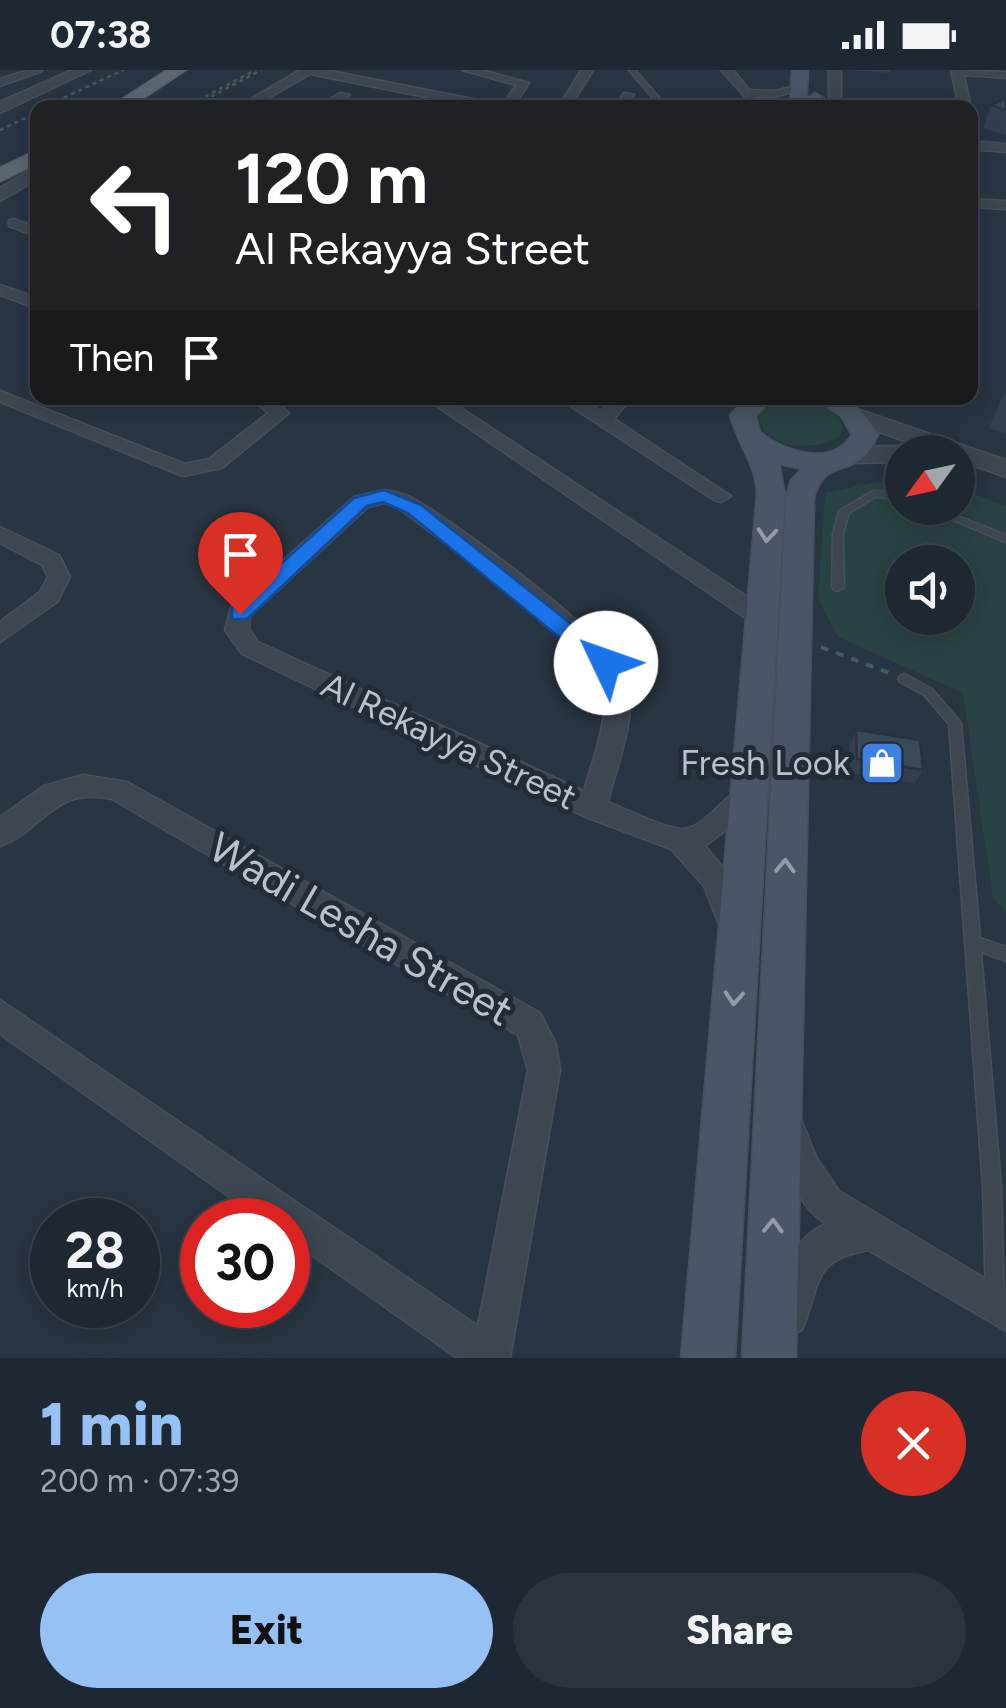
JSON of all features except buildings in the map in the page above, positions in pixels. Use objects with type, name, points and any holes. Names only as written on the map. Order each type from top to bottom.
[{"type":"main road","points":[[129,100],[178,70]]},
{"type":"main road","points":[[154,100],[198,70]]},
{"type":"main road","points":[[815,100],[817,70]]},
{"type":"main road","points":[[0,176],[30,159]]},
{"type":"main road","points":[[0,192],[30,175]]},
{"type":"main road","points":[[754,405],[743,415],[744,428],[770,473],[777,627],[777,1102],[769,1352]]},
{"type":"main road","points":[[703,1346],[748,798],[802,486],[864,440],[864,428],[840,405]]},
{"type":"main road","points":[[754,441],[788,458],[838,458]]},
{"type":"street","points":[[0,108],[84,70]]},
{"type":"street","points":[[256,100],[308,70],[463,100]]},
{"type":"street","points":[[468,70],[521,81],[524,85],[511,100]]},
{"type":"street","points":[[569,100],[588,70]]},
{"type":"street","points":[[834,100],[835,70]]},
{"type":"street","points":[[963,100],[957,70],[1006,75]]},
{"type":"street","points":[[0,83],[36,71]]},
{"type":"street","points":[[730,71],[751,98],[759,100]]},
{"type":"street","points":[[751,98],[769,95],[799,79]]},
{"type":"street","points":[[336,100],[344,95]]},
{"type":"street","points":[[625,100],[628,95]]},
{"type":"street","points":[[978,146],[1006,148]]},
{"type":"street","points":[[978,203],[1006,206]]},
{"type":"street","points":[[30,216],[14,225],[30,230]]},
{"type":"street","points":[[0,290],[30,301]]},
{"type":"street","points":[[0,396],[183,470],[216,464],[280,413],[269,405]]},
{"type":"street","points":[[444,405],[777,627]]},
{"type":"street","points":[[843,405],[1006,468]]},
{"type":"street","points":[[612,409],[721,496]]},
{"type":"street","points":[[838,458],[885,455]]},
{"type":"street","points":[[975,475],[1006,486]]},
{"type":"street","name":"Al Rekayya Street","points":[[593,808],[615,703],[611,670],[568,629],[404,502],[384,496],[361,502],[240,614],[237,630],[250,648],[593,808],[681,841],[716,880],[738,946]]},
{"type":"street","points":[[0,534],[51,560],[59,576],[49,597],[0,634]]},
{"type":"street","name":"Wadi Lesha Street","points":[[0,834],[59,790],[88,784],[118,790],[529,1024],[540,1044],[544,1070],[490,1358],[0,1016]]},
{"type":"street","points":[[681,841],[705,834],[748,798]]},
{"type":"street","points":[[777,1102],[818,1195],[866,1232],[1000,1309]]},
{"type":"street","points":[[769,1352],[789,1317],[804,1264],[815,1248],[837,1235],[866,1232]]},
{"type":"lane","points":[[632,70],[658,100]]},
{"type":"lane","points":[[838,587],[838,534],[844,511],[874,494],[885,495]]},
{"type":"lane","points":[[971,525],[1006,539]]},
{"type":"lane","points":[[904,679],[928,692],[955,723],[1000,1309]]},
{"type":"lane","points":[[973,942],[1006,954]]},
{"type":"path","points":[[59,100],[123,70]]},
{"type":"path","points":[[65,100],[129,70]]},
{"type":"path","points":[[199,100],[255,70]]},
{"type":"path","points":[[205,100],[261,70]]},
{"type":"path","points":[[0,130],[30,116]]},
{"type":"path","points":[[777,627],[904,679]]},
{"type":"green space","points":[[766,405],[822,405],[843,426],[841,435],[831,441],[791,445],[769,435],[759,413]]},
{"type":"green space","points":[[885,481],[885,525],[975,525],[975,494],[1006,506],[1006,913],[993,898],[963,693],[838,637],[818,599],[825,493]]},
{"type":"place","name":"Fresh Look","points":[[882,763]]},
{"type":"route","points":[[240,614],[361,502],[384,496],[399,499],[414,509],[606,663]]}]
